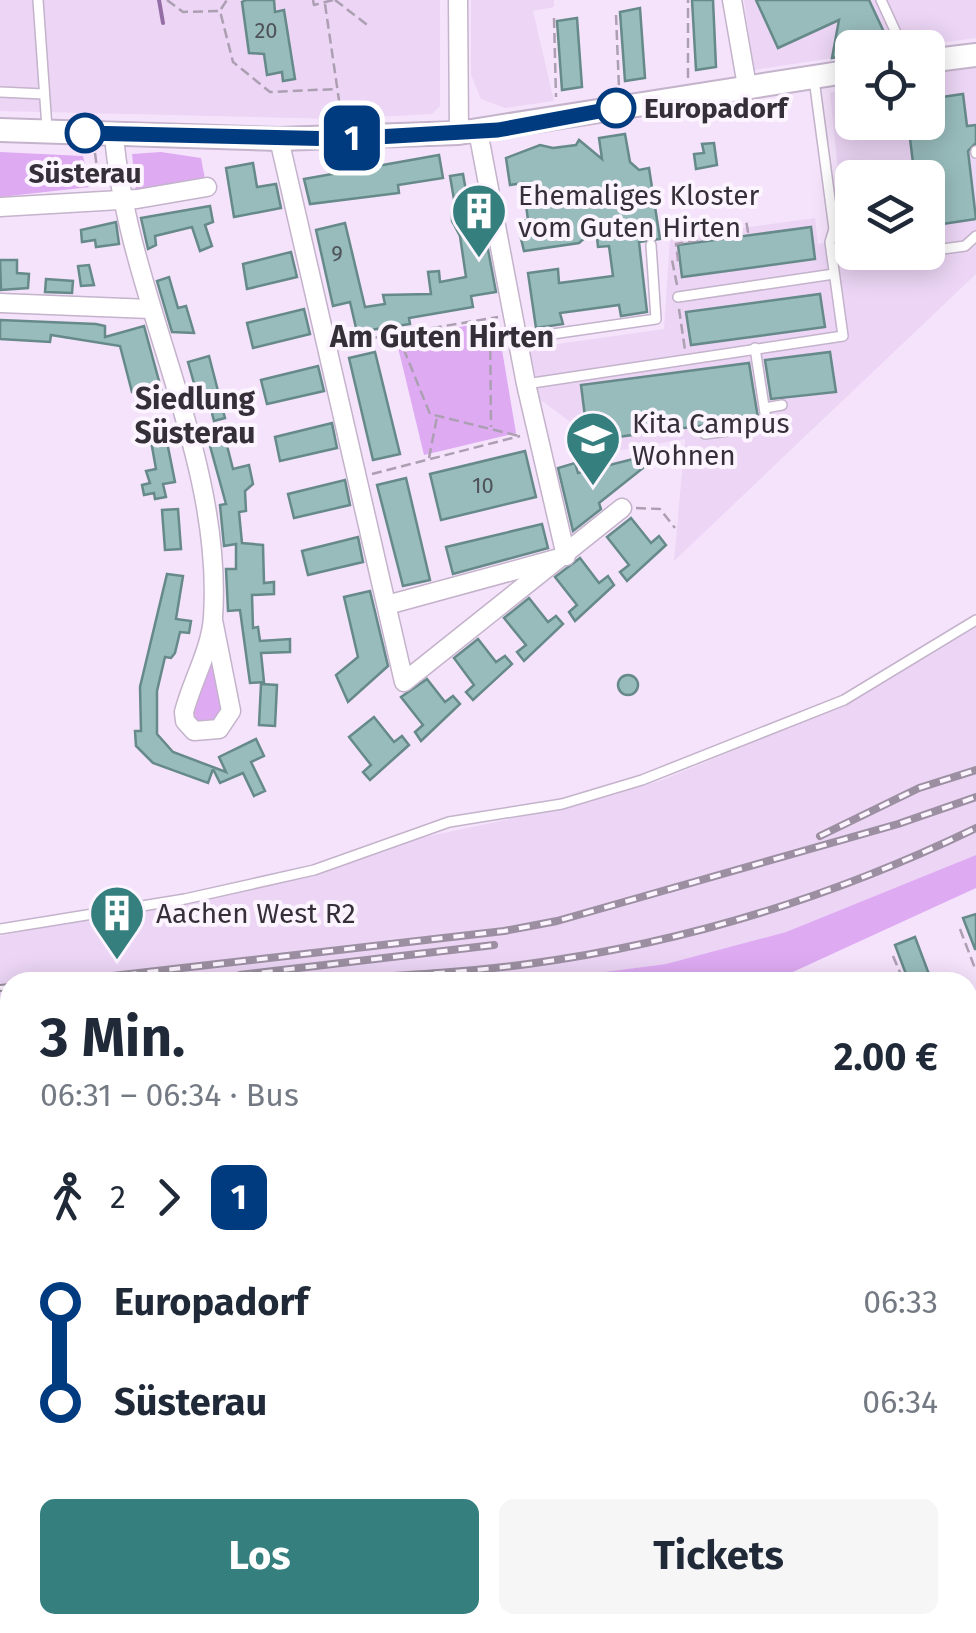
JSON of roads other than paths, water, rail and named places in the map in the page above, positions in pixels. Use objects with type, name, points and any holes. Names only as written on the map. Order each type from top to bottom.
[{"type":"street","points":[[458,0],[469,132],[514,314],[566,556]]},
{"type":"street","points":[[732,0],[746,86]]},
{"type":"street","points":[[945,59],[976,54]]},
{"type":"street","points":[[0,130],[279,139],[469,132],[835,73]]},
{"type":"street","points":[[114,135],[123,200],[200,489],[213,620],[232,711],[226,725],[208,732],[188,727],[184,712],[213,620]]},
{"type":"street","points":[[279,139],[404,682],[622,508]]},
{"type":"street","points":[[0,207],[123,200],[206,187]]},
{"type":"street","points":[[0,302],[150,309]]},
{"type":"street","points":[[387,604],[566,556]]},
{"type":"lane","points":[[38,0],[47,131]]},
{"type":"lane","points":[[882,0],[895,30]]},
{"type":"lane","points":[[526,384],[842,336],[830,242],[834,229],[813,76]]},
{"type":"lane","points":[[0,92],[44,94]]},
{"type":"lane","points":[[945,249],[965,246],[976,236]]},
{"type":"lane","points":[[518,339],[656,319],[651,246]]},
{"type":"lane","points":[[678,298],[834,274]]},
{"type":"lane","points":[[705,434],[768,426],[755,348]]},
{"type":"lane","points":[[765,408],[782,405]]},
{"type":"lane","points":[[0,929],[185,899],[277,878],[449,822],[562,804],[642,780],[844,700],[976,620]]},
{"type":"waterway","points":[[159,0],[163,23]]},
{"type":"railway","points":[[820,836],[919,788],[976,770]]},
{"type":"railway","points":[[147,972],[504,931],[557,921],[898,824],[976,797]]},
{"type":"railway","points":[[448,972],[586,955],[701,930],[868,875],[976,828]]},
{"type":"railway","points":[[265,972],[494,945]]},
{"type":"place","name":"Europadorf","points":[[616,108]]},
{"type":"place","name":"Süsterau","points":[[85,133]]},
{"type":"place","name":"Ehemaliges Kloster vom Guten Hirten","points":[[479,260]]},
{"type":"place","name":"Kita Campus Wohnen","points":[[593,488]]},
{"type":"place","name":"Aachen West R2","points":[[117,962]]},
{"type":"district","name":"Am Guten Hirten","points":[[442,337]]},
{"type":"district","name":"Siedlung Süsterau","points":[[195,416]]}]
